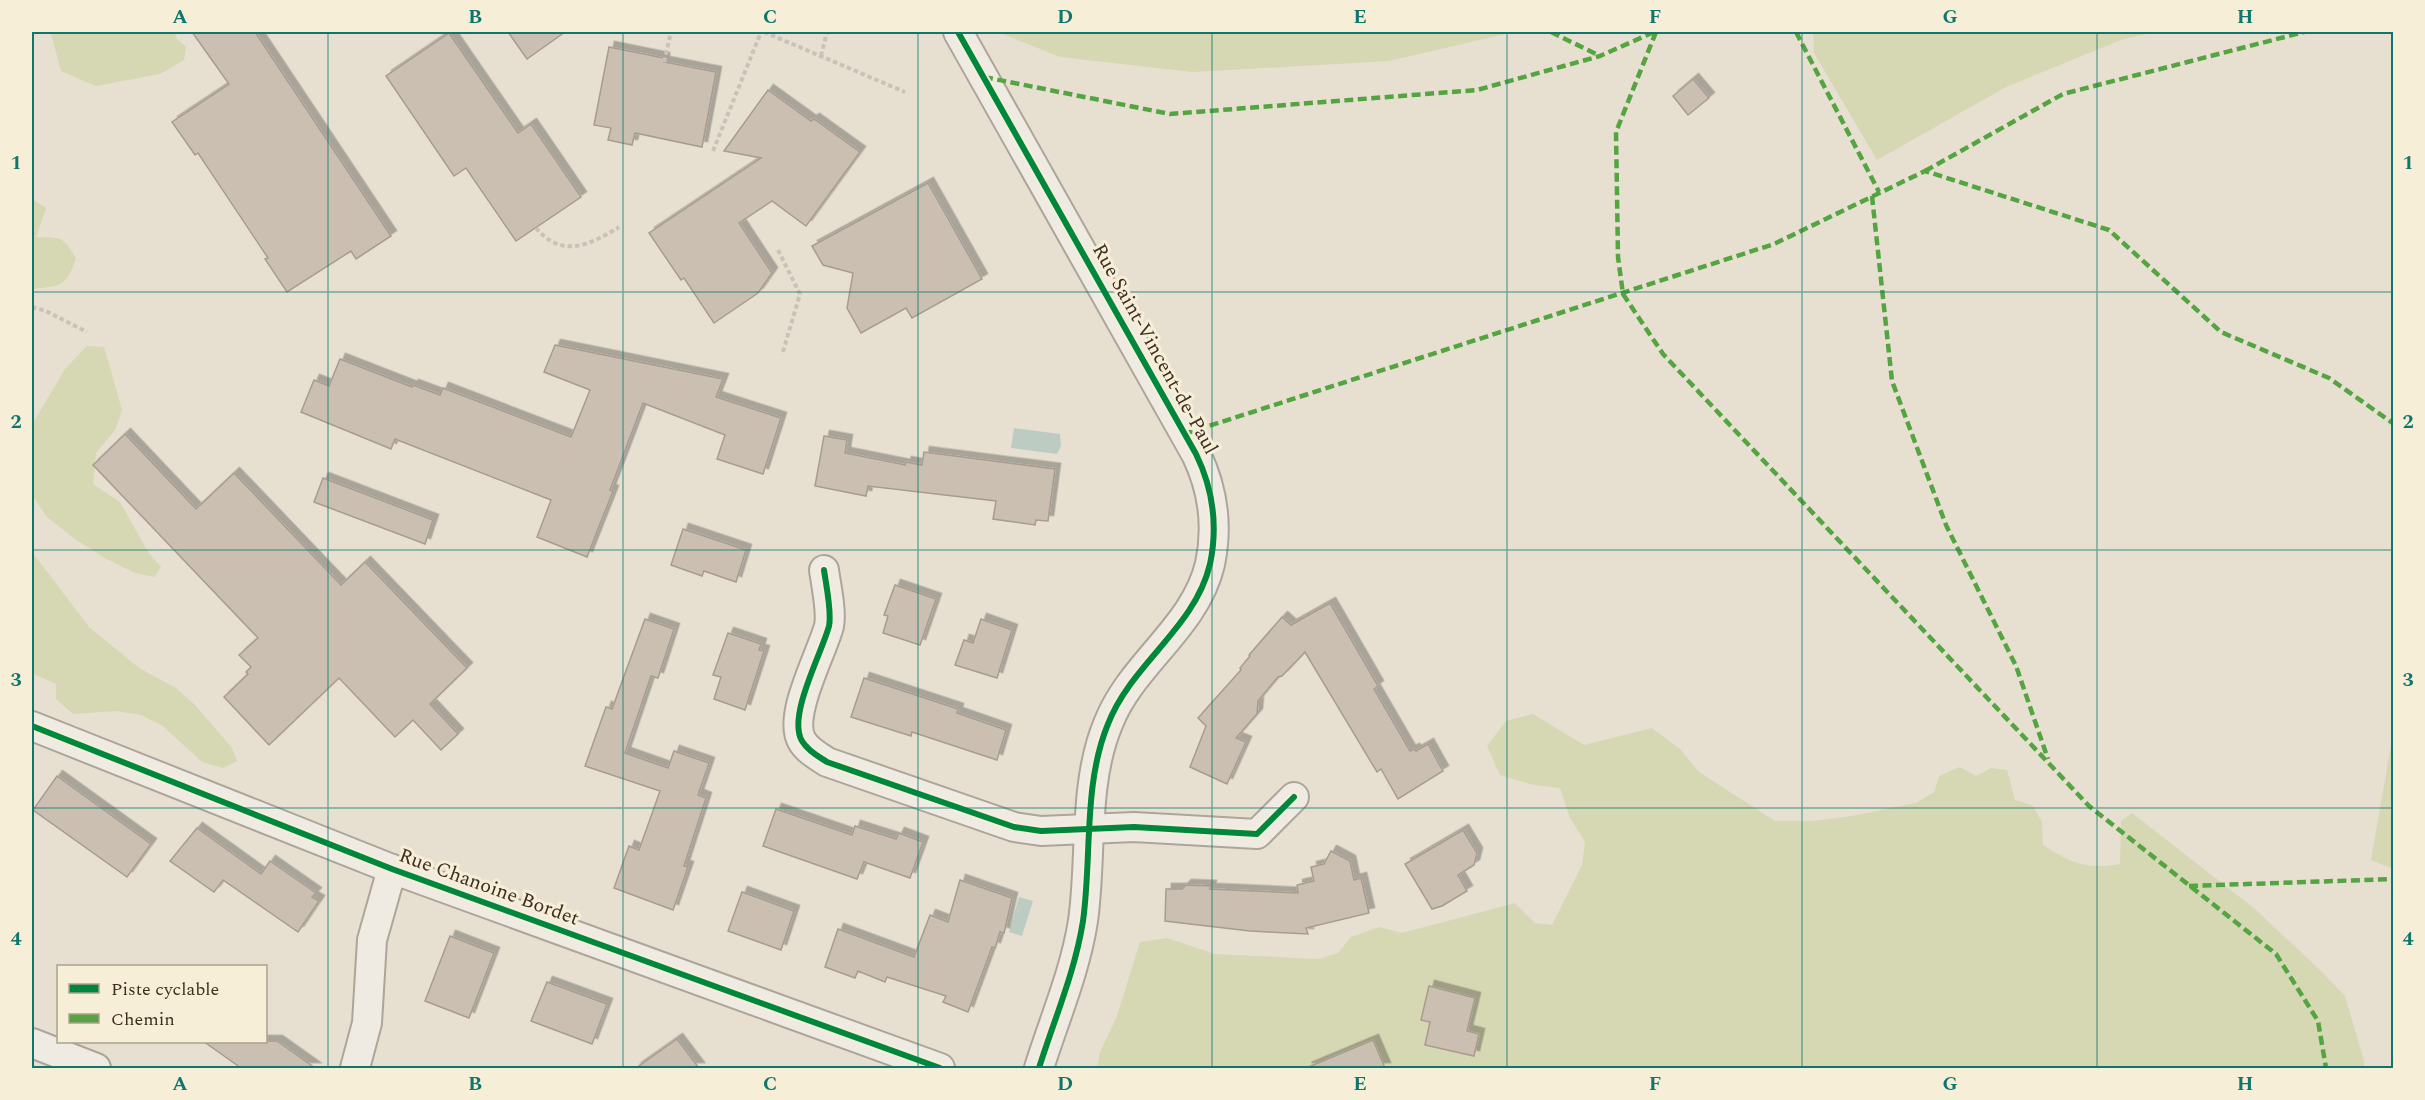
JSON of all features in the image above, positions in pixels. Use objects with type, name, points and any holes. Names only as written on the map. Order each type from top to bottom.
[{"type":"street","name":"Rue Saint-Vincent-de-Paul","points":[[958,32],[1196,454],[1206,475],[1212,498],[1214,522],[1212,551],[1205,581],[1191,608],[1121,699],[1108,723],[1099,756],[1089,830],[1088,877],[1080,934],[1073,967],[1039,1068]]},
{"type":"street","points":[[824,570],[830,623],[800,710],[797,727],[802,741],[813,753],[827,762],[1014,827],[1041,831],[1134,827],[1257,834],[1294,797]]},
{"type":"street","name":"Rue Chanoine Bordet","points":[[32,726],[392,869],[940,1068]]},
{"type":"street","points":[[355,1068],[367,1023],[372,940],[392,869]]},
{"type":"street","points":[[32,1043],[96,1068]]},
{"type":"path","points":[[664,62],[670,32]]},
{"type":"path","points":[[713,150],[763,32],[905,92]]},
{"type":"path","points":[[820,56],[827,32]]},
{"type":"path","points":[[536,228],[546,239],[580,246],[595,242],[619,227]]},
{"type":"path","points":[[778,250],[800,294],[782,355]]},
{"type":"path","points":[[32,307],[46,311],[87,332]]},
{"type":"green space","points":[[48,32],[174,32],[177,39],[186,47],[184,60],[160,74],[96,86],[61,71],[51,34]]},
{"type":"green space","points":[[998,32],[1514,32],[1389,61],[1193,72],[1060,57]]},
{"type":"green space","points":[[1813,32],[2155,32],[2121,40],[2006,87],[1877,160],[1814,53]]},
{"type":"green space","points":[[32,199],[46,208],[36,237],[60,239],[76,258],[66,280],[56,286],[32,289]]},
{"type":"green space","points":[[87,346],[104,347],[122,410],[115,430],[96,453],[93,484],[120,502],[148,552],[161,567],[154,577],[135,573],[75,539],[47,517],[32,495],[32,425],[65,369]]},
{"type":"green space","points":[[32,552],[89,627],[139,668],[176,688],[195,705],[232,748],[237,761],[223,768],[202,762],[163,726],[141,715],[116,711],[73,714],[56,699],[56,684],[32,673]]},
{"type":"green space","points":[[1533,714],[1584,745],[1652,728],[1680,749],[1699,772],[1775,821],[1813,821],[1916,803],[1934,792],[1939,776],[1960,767],[1976,776],[1991,768],[2007,770],[2015,800],[2033,806],[2042,822],[2043,845],[2079,864],[2108,866],[2120,864],[2121,821],[2132,813],[2255,909],[2345,996],[2364,1068],[1097,1068],[1100,1052],[1117,1016],[1140,942],[1167,938],[1215,954],[1319,959],[1338,953],[1351,937],[1379,927],[1402,933],[1515,903],[1535,923],[1552,925],[1582,865],[1585,842],[1570,818],[1560,788],[1533,785],[1500,775],[1487,746],[1506,721]]},
{"type":"green space","points":[[2393,733],[2394,869],[2371,860]]},
{"type":"shaded area","points":[[1014,428],[1060,434],[1061,446],[1057,454],[1011,448]]},
{"type":"shaded area","points":[[1019,897],[1033,901],[1022,936],[1009,932]]},
{"type":"building","points":[[192,32],[255,32],[391,236],[356,259],[351,251],[287,292],[265,259],[268,258],[198,153],[195,155],[172,122],[229,84]]},
{"type":"building","points":[[508,32],[565,32],[527,59]]},
{"type":"building","points":[[449,33],[518,133],[531,124],[581,197],[516,241],[466,168],[454,176],[386,76]]},
{"type":"building","points":[[609,47],[664,58],[664,62],[716,72],[702,147],[635,133],[632,145],[608,140],[611,128],[594,125]]},
{"type":"building","points":[[1693,79],[1709,98],[1688,115],[1673,96]]},
{"type":"building","points":[[768,90],[860,152],[806,226],[772,201],[739,223],[772,273],[758,293],[714,323],[684,278],[681,280],[649,233],[761,158],[724,151]]},
{"type":"building","points":[[928,183],[982,279],[912,318],[906,308],[861,333],[847,308],[853,273],[823,265],[812,246]]},
{"type":"building","points":[[555,345],[723,379],[716,397],[781,418],[763,474],[717,459],[725,435],[643,403],[610,490],[613,491],[587,557],[537,537],[551,500],[395,439],[391,449],[301,412],[314,380],[329,386],[340,359],[412,387],[413,385],[440,395],[443,388],[571,437],[590,390],[544,372]]},
{"type":"building","points":[[125,434],[196,509],[234,473],[341,585],[365,562],[467,668],[430,704],[458,734],[441,750],[413,720],[395,737],[339,678],[269,745],[224,697],[248,674],[246,672],[251,667],[239,655],[258,638],[93,465]]},
{"type":"building","points":[[824,436],[847,440],[845,453],[905,465],[906,462],[922,465],[924,452],[1055,469],[1048,521],[1036,520],[1035,525],[993,519],[996,501],[868,486],[866,496],[815,486]]},
{"type":"building","points":[[323,478],[433,520],[425,544],[314,502]]},
{"type":"building","points":[[683,529],[746,550],[736,582],[704,571],[702,576],[671,565]]},
{"type":"building","points":[[895,585],[936,599],[920,645],[883,633],[888,616],[884,615]]},
{"type":"building","points":[[1330,603],[1378,686],[1374,689],[1410,751],[1414,749],[1416,751],[1428,744],[1443,771],[1398,799],[1381,769],[1377,772],[1305,652],[1282,676],[1278,677],[1258,701],[1257,714],[1236,738],[1246,742],[1227,784],[1190,767],[1206,726],[1198,718],[1241,670],[1240,668],[1249,655],[1282,617],[1291,625]]},
{"type":"building","points":[[645,619],[674,629],[658,678],[651,676],[625,753],[668,768],[674,751],[709,763],[698,795],[706,798],[684,866],[688,867],[673,910],[614,888],[629,846],[639,850],[660,791],[585,766],[606,707],[612,709]]},
{"type":"building","points":[[981,619],[1012,630],[997,678],[955,665],[964,640],[973,643]]},
{"type":"building","points":[[728,633],[761,644],[759,650],[764,651],[745,710],[714,699],[721,677],[713,675]]},
{"type":"building","points":[[864,678],[958,709],[957,713],[1006,730],[997,760],[912,732],[911,736],[851,717]]},
{"type":"building","points":[[57,776],[151,844],[127,877],[33,810]]},
{"type":"building","points":[[776,809],[852,835],[855,826],[896,839],[899,833],[923,842],[910,878],[864,862],[857,879],[763,846]]},
{"type":"building","points":[[197,828],[261,874],[270,861],[316,893],[312,897],[319,901],[298,932],[223,880],[214,892],[170,861]]},
{"type":"building","points":[[1463,830],[1477,853],[1474,865],[1458,875],[1467,891],[1442,906],[1432,909],[1405,864]]},
{"type":"building","points":[[1331,851],[1350,861],[1354,880],[1361,878],[1369,913],[1306,928],[1308,934],[1250,931],[1165,921],[1166,889],[1182,889],[1186,885],[1211,886],[1210,889],[1298,893],[1297,885],[1314,881],[1311,867],[1324,864]]},
{"type":"building","points":[[960,880],[1012,898],[1004,933],[1000,932],[995,948],[992,947],[968,1012],[943,1002],[946,996],[887,977],[885,982],[858,971],[855,978],[825,967],[838,929],[914,957],[930,915],[948,922]]},
{"type":"building","points":[[742,892],[794,911],[781,950],[728,931]]},
{"type":"building","points":[[450,936],[494,953],[469,1018],[425,1001]]},
{"type":"building","points":[[547,982],[607,1004],[592,1044],[531,1021]]},
{"type":"building","points":[[1429,986],[1475,998],[1467,1031],[1479,1034],[1474,1056],[1425,1045],[1430,1022],[1421,1020]]},
{"type":"building","points":[[677,1039],[699,1068],[636,1068]]},
{"type":"building","points":[[1373,1040],[1385,1068],[1306,1068]]},
{"type":"building","points":[[277,1041],[315,1068],[241,1068],[206,1043]]},
{"type":"marked path","points":[[1551,32],[1600,56]]},
{"type":"marked path","points":[[984,77],[1170,114],[1477,90],[1600,56],[1654,32]]},
{"type":"marked path","points":[[1656,32],[1616,132],[1618,257],[1623,294],[1663,354],[2089,806],[2276,954],[2318,1021],[2326,1068]]},
{"type":"marked path","points":[[1796,32],[1879,192]]},
{"type":"marked path","points":[[1925,171],[2063,94],[2304,32]]},
{"type":"marked path","points":[[1184,434],[1774,244],[1925,171],[2109,230],[2221,332],[2329,378],[2394,424]]},
{"type":"marked path","points":[[1872,196],[1892,381],[1946,525],[2016,666],[2048,759]]},
{"type":"marked path","points":[[2189,886],[2394,879]]},
{"type":"cycle path","points":[[958,32],[1196,454],[1210,494],[1214,522],[1210,564],[1202,587],[1191,608],[1118,703],[1100,747],[1091,796],[1083,921],[1070,977],[1039,1068]]},
{"type":"cycle path","points":[[824,570],[830,620],[802,701],[799,730],[807,748],[827,762],[1014,827],[1041,831],[1134,827],[1257,834],[1294,797]]},
{"type":"cycle path","points":[[32,726],[392,869],[940,1068]]}]
